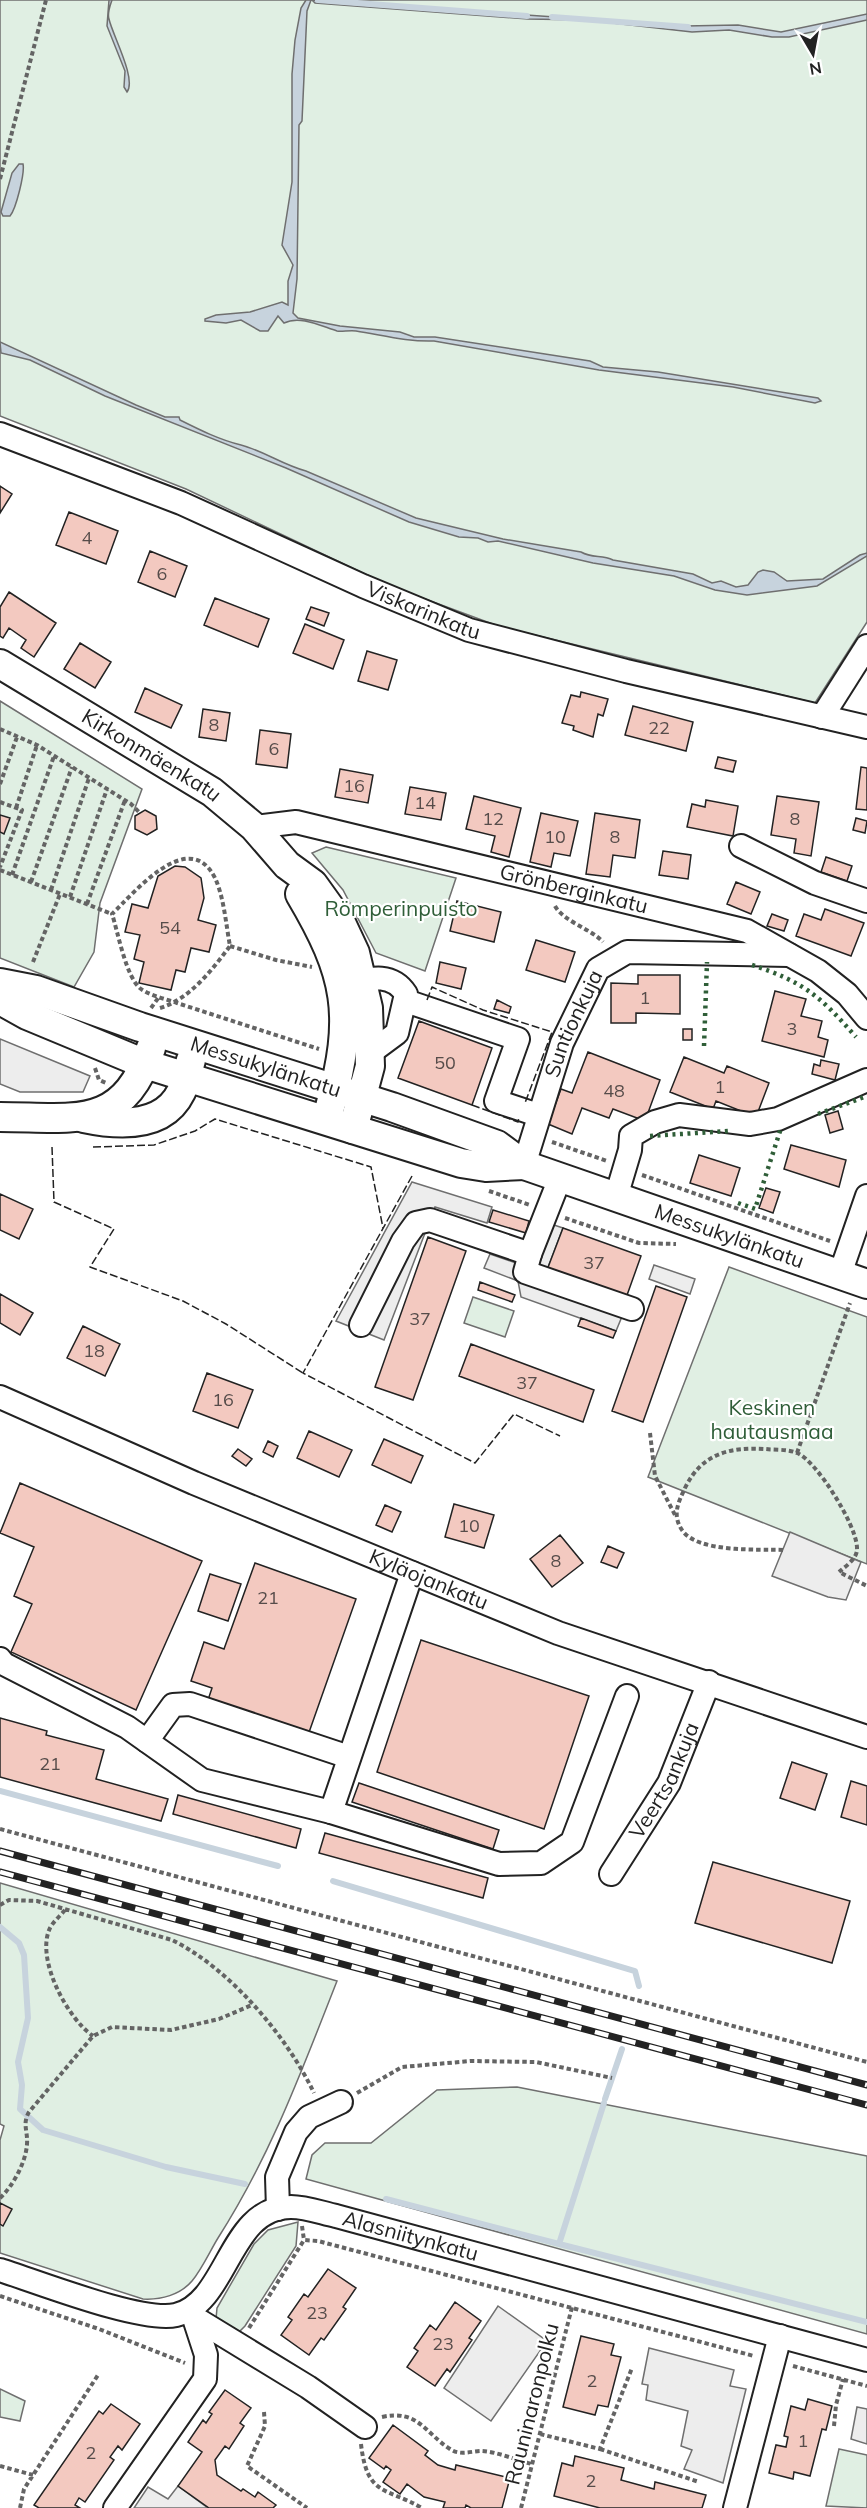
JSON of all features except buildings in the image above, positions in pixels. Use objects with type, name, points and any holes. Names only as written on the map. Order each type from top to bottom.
[{"type":"main road","name":"Kirkonmäenkatu","points":[[0,664],[212,792],[254,827],[287,865],[313,884],[341,922],[355,953],[341,978],[344,1028],[335,1088],[326,1120]]},
{"type":"main road","name":"Kirkonmäenkatu","points":[[341,978],[368,1008],[370,1053],[363,1098],[353,1129]]},
{"type":"main road","name":"Messukylänkatu","points":[[0,983],[36,990],[148,1023],[196,1044],[335,1088],[497,1145],[524,1165],[840,1274],[859,1293]]},
{"type":"main road","name":"Messukylänkatu","points":[[0,1000],[27,1015],[117,1054],[186,1077],[461,1162],[486,1167],[524,1165]]},
{"type":"main road","points":[[0,1117],[82,1117],[96,1114],[115,1105],[128,1092],[145,1064],[148,1023]]},
{"type":"main road","points":[[82,1117],[107,1123],[144,1121],[170,1107],[181,1092],[196,1044]]},
{"type":"street","name":"Viskarinkatu","points":[[0,434],[181,503],[382,595],[469,630],[627,671],[867,727]]},
{"type":"street","points":[[822,717],[867,646]]},
{"type":"street","name":"Grönberginkatu","points":[[254,827],[296,822],[747,931],[818,971],[865,1007]]},
{"type":"street","points":[[741,846],[815,883],[867,901]]},
{"type":"street","name":"Suntionkuja","points":[[524,1165],[562,1043],[598,969],[612,958],[627,952],[791,955]]},
{"type":"street","points":[[341,978],[381,977],[395,982],[406,994],[400,1026],[393,1038],[370,1053]]},
{"type":"street","points":[[405,1006],[518,1039],[496,1101],[535,1125]]},
{"type":"street","points":[[405,1006],[462,1032]]},
{"type":"street","points":[[616,1197],[630,1150],[631,1136],[655,1122],[679,1115],[750,1124],[778,1119],[867,1080]]},
{"type":"street","points":[[560,1178],[525,1272],[632,1309]]},
{"type":"street","points":[[840,1274],[867,1196]]},
{"type":"street","points":[[361,1325],[403,1241],[416,1223],[430,1220],[530,1254]]},
{"type":"street","name":"Kyläojankatu","points":[[0,1397],[194,1483],[558,1633],[710,1682],[817,1722],[867,1737]]},
{"type":"street","points":[[331,1812],[412,1573]]},
{"type":"street","points":[[0,1659],[4,1664],[127,1727],[202,1780],[331,1812],[499,1864],[541,1863],[572,1842],[627,1696]]},
{"type":"street","name":"Veertsankuja","points":[[611,1874],[669,1783],[710,1682]]},
{"type":"street","points":[[147,1741],[173,1705],[190,1704],[349,1757]]},
{"type":"street","points":[[193,2313],[247,2229],[259,2217],[278,2209],[277,2177],[296,2132],[309,2117],[332,2106]]},
{"type":"street","name":"Alasniitynkatu","points":[[278,2209],[291,2207],[336,2216],[867,2360]]},
{"type":"street","points":[[0,2270],[150,2316],[193,2313],[365,2427]]},
{"type":"street","points":[[115,2508],[205,2379],[207,2365],[203,2341],[193,2313]]},
{"type":"street","points":[[735,2508],[780,2337]]},
{"type":"path","points":[[0,179],[46,0]]},
{"type":"path","points":[[0,729],[37,745],[125,800],[140,813]]},
{"type":"path","points":[[0,784],[18,737]]},
{"type":"path","points":[[16,808],[37,745]]},
{"type":"path","points":[[12,875],[54,756]]},
{"type":"path","points":[[31,882],[72,767]]},
{"type":"path","points":[[51,890],[89,778]]},
{"type":"path","points":[[70,897],[107,789]]},
{"type":"path","points":[[87,904],[125,800]]},
{"type":"path","points":[[0,802],[22,810],[0,869],[112,914]]},
{"type":"path","points":[[112,914],[164,864],[178,860],[194,860],[206,865],[215,879],[230,946],[213,969],[177,1003]]},
{"type":"path","points":[[33,962],[60,894]]},
{"type":"path","points":[[559,913],[583,926],[600,939],[612,958]]},
{"type":"path","points":[[112,914],[132,978],[141,989],[159,997],[341,1056]]},
{"type":"path","points":[[230,946],[341,978]]},
{"type":"path","points":[[148,1023],[159,997]]},
{"type":"path","points":[[94,1088],[117,1054]]},
{"type":"path","points":[[535,1125],[625,1168],[849,1247]]},
{"type":"path","points":[[797,1453],[859,1293]]},
{"type":"path","points":[[650,1433],[655,1476],[683,1532],[693,1540],[713,1546],[783,1550]]},
{"type":"path","points":[[676,1518],[678,1503],[688,1483],[710,1458],[733,1449],[797,1453],[818,1473],[854,1532],[858,1549],[854,1558],[839,1572],[867,1586]]},
{"type":"path","points":[[0,1829],[867,2062]]},
{"type":"path","points":[[0,1905],[9,1900],[28,1899],[171,1940],[191,1949],[252,2005],[291,2051],[332,2106],[402,2067],[471,2061],[536,2062],[612,2078]]},
{"type":"path","points":[[65,1910],[50,1928],[47,1942],[50,1963],[57,1989],[69,2011],[81,2028],[93,2037]]},
{"type":"path","points":[[0,2198],[8,2191],[22,2162],[27,2144],[25,2118],[60,2072],[80,2054],[93,2037],[112,2027],[171,2030],[201,2024],[252,2005]]},
{"type":"path","points":[[239,2345],[304,2240],[380,2255],[867,2386]]},
{"type":"path","points":[[0,2296],[99,2329],[194,2366],[207,2365]]},
{"type":"path","name":"Rauninaronpolku","points":[[521,2508],[572,2307]]},
{"type":"path","points":[[600,2449],[632,2368]]},
{"type":"path","points":[[20,2508],[24,2489],[98,2375]]},
{"type":"path","points":[[834,2426],[836,2405],[843,2379]]},
{"type":"path","points":[[264,2412],[265,2426],[247,2466],[307,2508]]},
{"type":"path","points":[[422,2508],[408,2500],[389,2495],[374,2484],[363,2458],[361,2444],[365,2427],[383,2416],[399,2414],[421,2423],[450,2450],[463,2453],[482,2451],[532,2464]]},
{"type":"path","points":[[540,2434],[600,2449],[699,2482]]},
{"type":"path","points":[[0,2466],[33,2475]]},
{"type":"green space","points":[[0,0],[867,0],[867,622],[815,703],[498,626],[390,586],[186,489],[0,416]]},
{"type":"green space","points":[[0,701],[142,789],[100,903],[94,952],[74,987],[0,958]]},
{"type":"green space","name":"Römperinpuisto","points":[[326,847],[456,878],[425,971],[376,953],[343,890],[312,853]]},
{"type":"green space","name":"Keskinen hautausmaa","points":[[729,1267],[867,1317],[867,1564],[648,1477]]},
{"type":"green space","points":[[473,1297],[514,1311],[505,1337],[464,1323]]},
{"type":"green space","points":[[0,1883],[337,1981],[284,2112],[254,2176],[199,2271],[187,2286],[176,2293],[157,2299],[143,2299],[0,2253],[0,2140],[4,2126],[0,2124]]},
{"type":"green space","points":[[517,2087],[867,2156],[867,2334],[306,2179],[312,2155],[325,2143],[371,2143],[437,2090]]},
{"type":"green space","points":[[298,2222],[296,2246],[245,2326],[236,2335],[216,2319],[217,2308],[254,2244],[268,2230]]},
{"type":"green space","points":[[0,2389],[25,2401],[20,2421],[0,2417]]},
{"type":"green space","points":[[839,2449],[867,2455],[867,2508],[826,2506]]},
{"type":"shaded area","points":[[109,0],[112,0],[109,19],[129,77],[127,92],[124,87],[125,71],[107,26]]},
{"type":"shaded area","points":[[306,0],[311,0],[307,11],[302,121],[299,125],[297,279],[293,313],[298,318],[340,326],[400,332],[414,337],[435,337],[590,361],[603,367],[658,372],[818,398],[821,401],[815,403],[733,387],[599,370],[434,341],[337,331],[304,321],[284,323],[278,316],[268,331],[260,331],[241,320],[226,323],[205,321],[216,315],[250,312],[282,302],[288,305],[288,281],[293,265],[282,245],[292,182],[292,74],[301,8]]},
{"type":"shaded area","points":[[312,0],[685,26],[738,25],[781,32],[867,14],[867,20],[789,37],[772,37],[729,30],[692,32],[586,20],[528,19],[315,3]]},
{"type":"shaded area","points":[[19,164],[23,164],[23,169],[17,199],[10,216],[3,216],[1,212],[12,173]]},
{"type":"shaded area","points":[[0,342],[136,405],[165,417],[179,417],[180,420],[210,434],[258,451],[416,518],[503,539],[693,574],[712,583],[721,581],[736,587],[748,585],[758,572],[763,570],[774,572],[787,581],[823,579],[860,555],[867,553],[867,556],[817,586],[747,595],[715,590],[674,576],[593,563],[498,541],[488,542],[478,538],[459,537],[409,522],[286,468],[105,396],[30,360],[1,353]]},
{"type":"shaded area","points":[[0,1039],[90,1076],[83,1092],[20,1092],[0,1084]]},
{"type":"shaded area","points":[[412,1182],[492,1207],[487,1223],[435,1207],[384,1340],[336,1321]]},
{"type":"shaded area","points":[[551,1224],[563,1228],[547,1270],[536,1265]]},
{"type":"shaded area","points":[[490,1254],[519,1264],[623,1314],[616,1331],[521,1297],[518,1281],[484,1268]]},
{"type":"shaded area","points":[[654,1265],[695,1279],[690,1294],[649,1279]]},
{"type":"shaded area","points":[[790,1532],[861,1562],[846,1600],[828,1597],[772,1576]]},
{"type":"shaded area","points":[[498,2306],[547,2341],[491,2421],[444,2388]]},
{"type":"shaded area","points":[[649,2348],[734,2370],[730,2386],[746,2389],[723,2483],[684,2469],[692,2450],[681,2446],[688,2411],[646,2400],[648,2385],[642,2384]]},
{"type":"shaded area","points":[[857,2407],[867,2409],[867,2444],[851,2439]]},
{"type":"shaded area","points":[[178,2486],[208,2508],[134,2508],[148,2487],[168,2499]]},
{"type":"waterway","points":[[318,0],[527,16]]},
{"type":"waterway","points":[[552,17],[688,27]]},
{"type":"waterway","points":[[0,1791],[278,1866]]},
{"type":"waterway","points":[[333,1881],[635,1971],[639,1986]]},
{"type":"waterway","points":[[0,1927],[19,1943],[24,1955],[28,2018],[18,2062],[22,2085],[20,2109],[43,2130],[166,2167],[245,2184]]},
{"type":"waterway","points":[[605,2099],[622,2049]]},
{"type":"waterway","points":[[604,2103],[559,2244],[867,2322]]},
{"type":"waterway","points":[[386,2199],[559,2244]]},
{"type":"railway","points":[[0,1851],[867,2085]]},
{"type":"railway","points":[[0,1872],[867,2105]]},
{"type":"hedge","points":[[704,1046],[707,962]]},
{"type":"hedge","points":[[752,965],[798,984],[810,992],[832,1011],[856,1037]]},
{"type":"hedge","points":[[818,1114],[867,1096]]},
{"type":"hedge","points":[[738,1203],[755,1209],[781,1128]]},
{"type":"hedge","points":[[650,1136],[728,1131]]},
{"type":"fence","points":[[427,1000],[432,987],[483,1010],[552,1032],[525,1103]]},
{"type":"fence","points":[[472,1105],[518,1122],[519,1117]]},
{"type":"fence","points":[[93,1147],[154,1145],[195,1131],[215,1119],[371,1167],[383,1228]]},
{"type":"fence","points":[[52,1147],[54,1202],[114,1229],[90,1267],[183,1301],[226,1324],[303,1373]]},
{"type":"fence","points":[[412,1176],[303,1373],[475,1463],[514,1414],[560,1436]]}]
